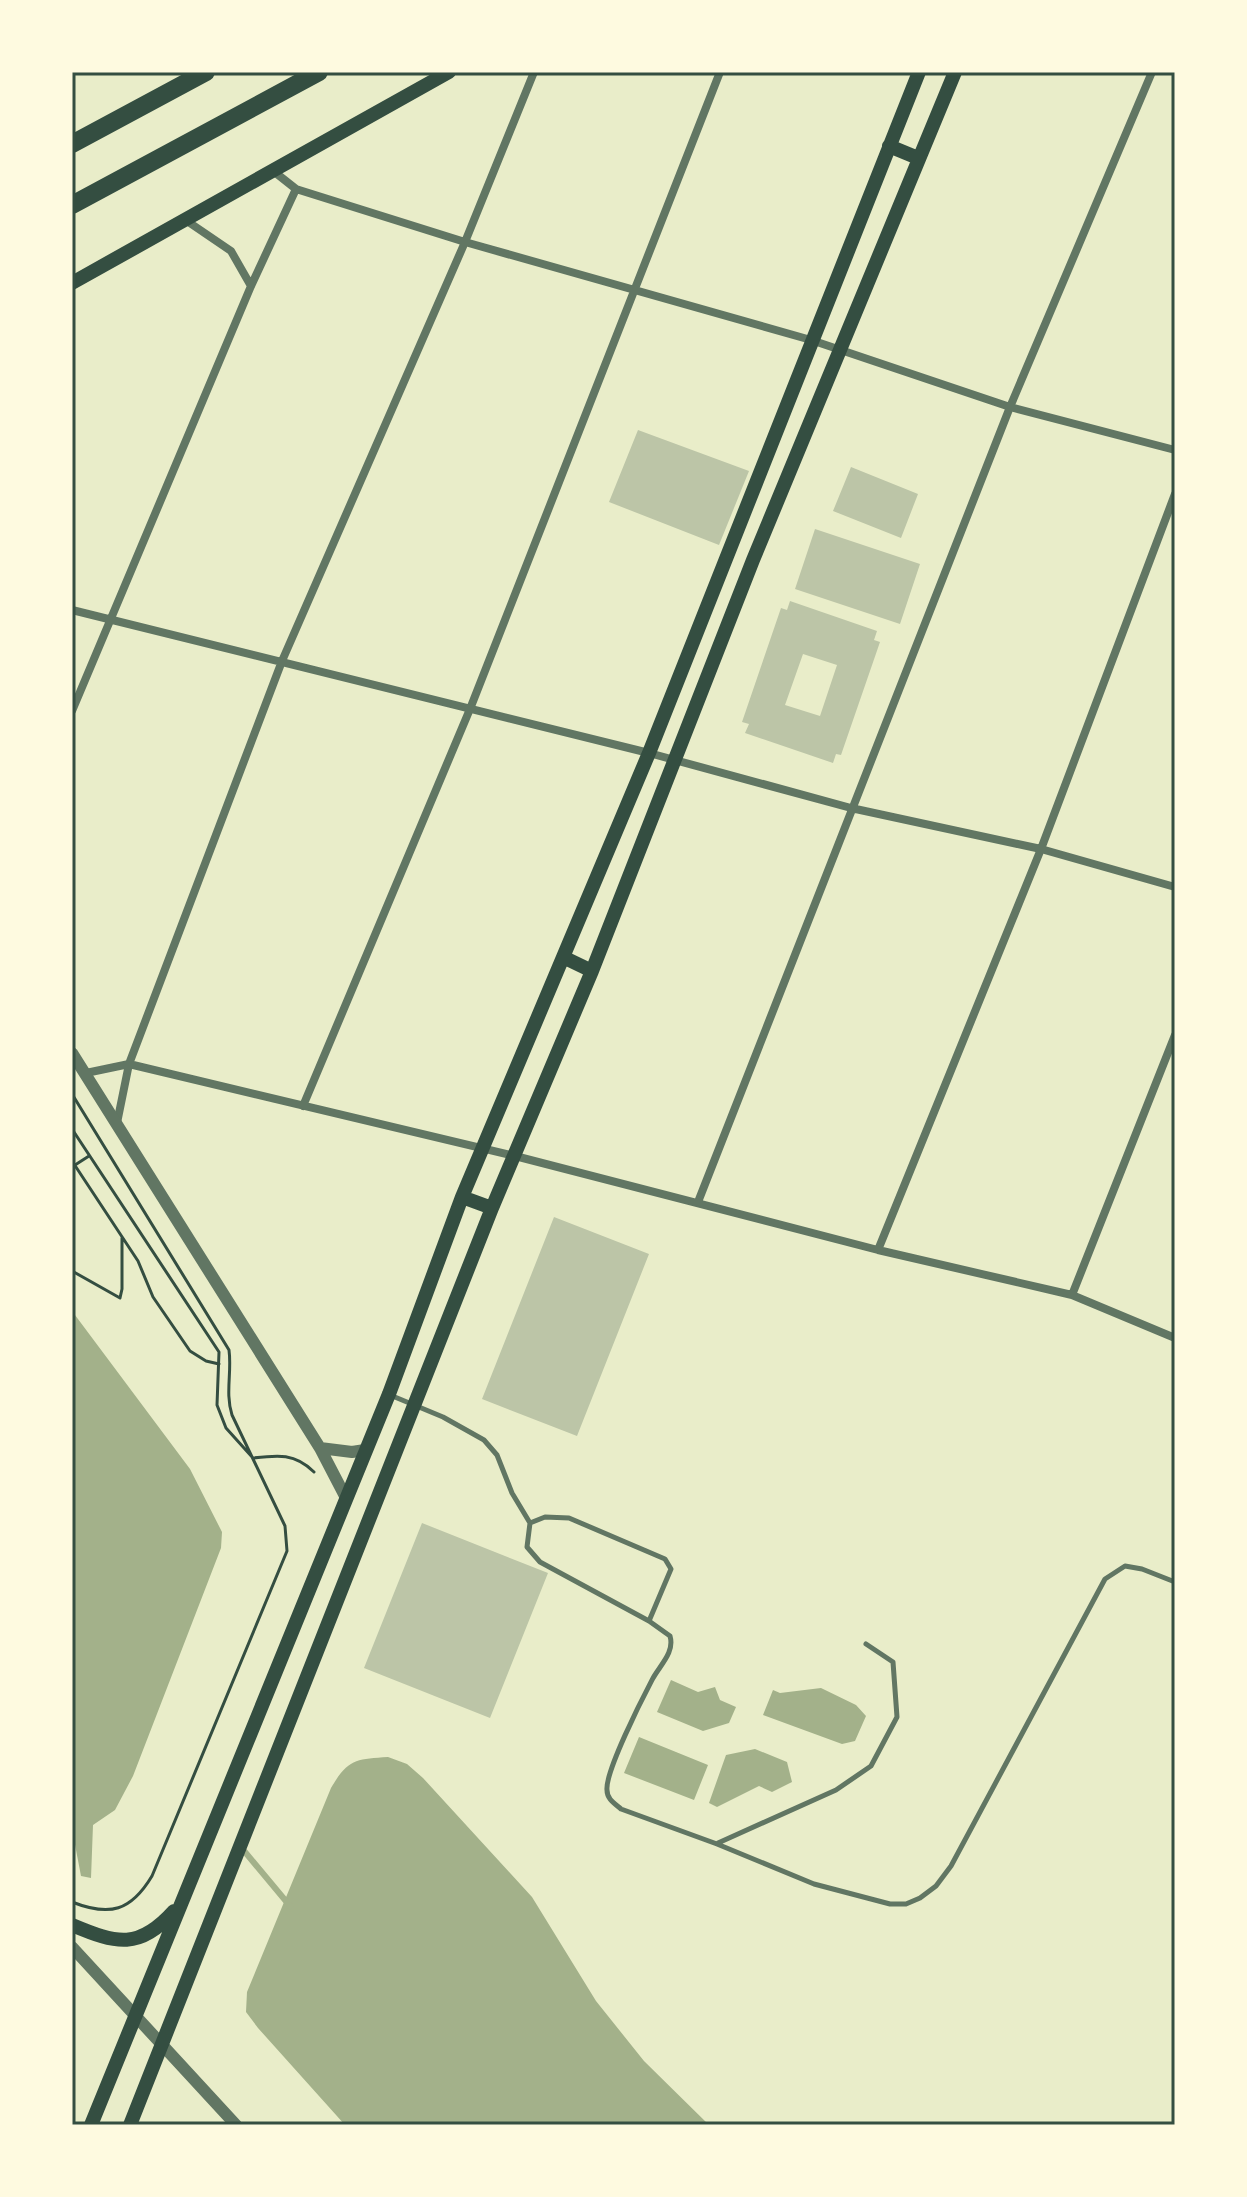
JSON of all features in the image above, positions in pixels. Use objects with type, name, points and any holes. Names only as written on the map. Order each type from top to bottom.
[{"type":"highway","points":[[72,144],[206,72]]},
{"type":"highway","points":[[72,205],[319,72]]},
{"type":"main road","points":[[72,283],[449,72]]},
{"type":"main road","points":[[91,2125],[389,1394],[462,1197],[649,753],[919,72]]},
{"type":"main road","points":[[130,2125],[492,1208],[592,971],[753,560],[955,72]]},
{"type":"main road","points":[[889,146],[918,158]]},
{"type":"main road","points":[[728,551],[753,560]]},
{"type":"main road","points":[[565,958],[592,971]]},
{"type":"main road","points":[[462,1197],[492,1208]]},
{"type":"main road","points":[[72,1925],[101,1937],[132,1941],[159,1928],[182,1902]]},
{"type":"street","points":[[117,1124],[129,1064],[282,661],[465,242],[534,72]]},
{"type":"street","points":[[303,1106],[470,709],[720,72]]},
{"type":"street","points":[[698,1202],[1010,407],[1152,72]]},
{"type":"street","points":[[272,170],[296,189],[465,242],[811,340],[1010,407],[1175,450]]},
{"type":"street","points":[[72,711],[251,286],[296,189]]},
{"type":"street","points":[[183,219],[231,251],[251,286]]},
{"type":"street","points":[[878,1250],[1041,849],[1175,494]]},
{"type":"street","points":[[72,610],[649,753],[851,808],[1041,849],[1175,887]]},
{"type":"street","points":[[1072,1295],[1175,1035]]},
{"type":"street","points":[[72,1053],[320,1448],[346,1498]]},
{"type":"street","points":[[86,1073],[129,1064],[515,1156],[878,1250],[1072,1295],[1175,1338]]},
{"type":"street","points":[[320,1448],[352,1452],[365,1450]]},
{"type":"street","points":[[72,1947],[236,2125]]},
{"type":"lane","points":[[389,1394],[484,1440],[497,1455],[512,1493],[530,1523],[527,1547],[540,1562],[666,1631],[672,1642],[611,1771],[606,1787],[609,1798],[621,1809],[814,1884],[890,1904],[906,1904],[920,1898],[936,1886],[951,1866],[1105,1579],[1125,1566],[1175,1582]]},
{"type":"lane","points":[[530,1523],[545,1517],[569,1518],[665,1559],[671,1569],[649,1621]]},
{"type":"lane","points":[[717,1844],[836,1790],[871,1766],[897,1717],[893,1662],[866,1644]]},
{"type":"path","points":[[72,1094],[229,1350],[231,1379],[227,1399],[285,1526],[287,1551],[147,1886],[141,1895],[118,1908],[97,1909],[72,1902]]},
{"type":"path","points":[[72,1129],[219,1352],[217,1405],[226,1428],[253,1458]]},
{"type":"path","points":[[90,1155],[74,1163],[138,1261],[153,1297],[190,1351],[206,1361],[219,1364]]},
{"type":"path","points":[[72,1271],[120,1298],[122,1238]]},
{"type":"path","points":[[253,1458],[288,1455],[297,1458],[320,1481]]},
{"type":"shaded area","points":[[72,1311],[190,1469],[222,1532],[221,1548],[133,1776],[115,1810],[93,1825],[91,1878],[81,1876],[72,1829]]},
{"type":"shaded area","points":[[671,1680],[698,1692],[715,1687],[720,1700],[736,1707],[729,1723],[703,1731],[657,1712]]},
{"type":"shaded area","points":[[821,1688],[856,1705],[866,1716],[855,1741],[842,1744],[763,1715],[773,1690],[780,1693]]},
{"type":"shaded area","points":[[639,1737],[708,1765],[694,1800],[624,1773]]},
{"type":"shaded area","points":[[755,1749],[787,1762],[792,1782],[772,1792],[759,1786],[717,1807],[709,1803],[726,1755]]},
{"type":"shaded area","points":[[388,1757],[407,1764],[423,1778],[532,1897],[596,2001],[644,2061],[709,2125],[345,2125],[258,2028],[246,2012],[247,1992],[331,1788],[354,1762]]},
{"type":"building","points":[[638,430],[749,471],[719,545],[609,502]]},
{"type":"building","points":[[851,467],[918,494],[901,538],[833,511]]},
{"type":"building","points":[[815,529],[920,564],[900,624],[795,589]]},
{"type":"building","points":[[790,601],[877,631],[874,640],[880,642],[841,755],[836,754],[833,763],[745,733],[749,724],[742,722],[781,608],[787,610]],"holes":[[[803,654],[837,665],[820,716],[785,705]]]},
{"type":"building","points":[[554,1217],[649,1254],[577,1436],[482,1399]]},
{"type":"building","points":[[422,1523],[548,1573],[490,1718],[364,1668]]},
{"type":"waterway","points":[[245,1852],[290,1906]]}]
